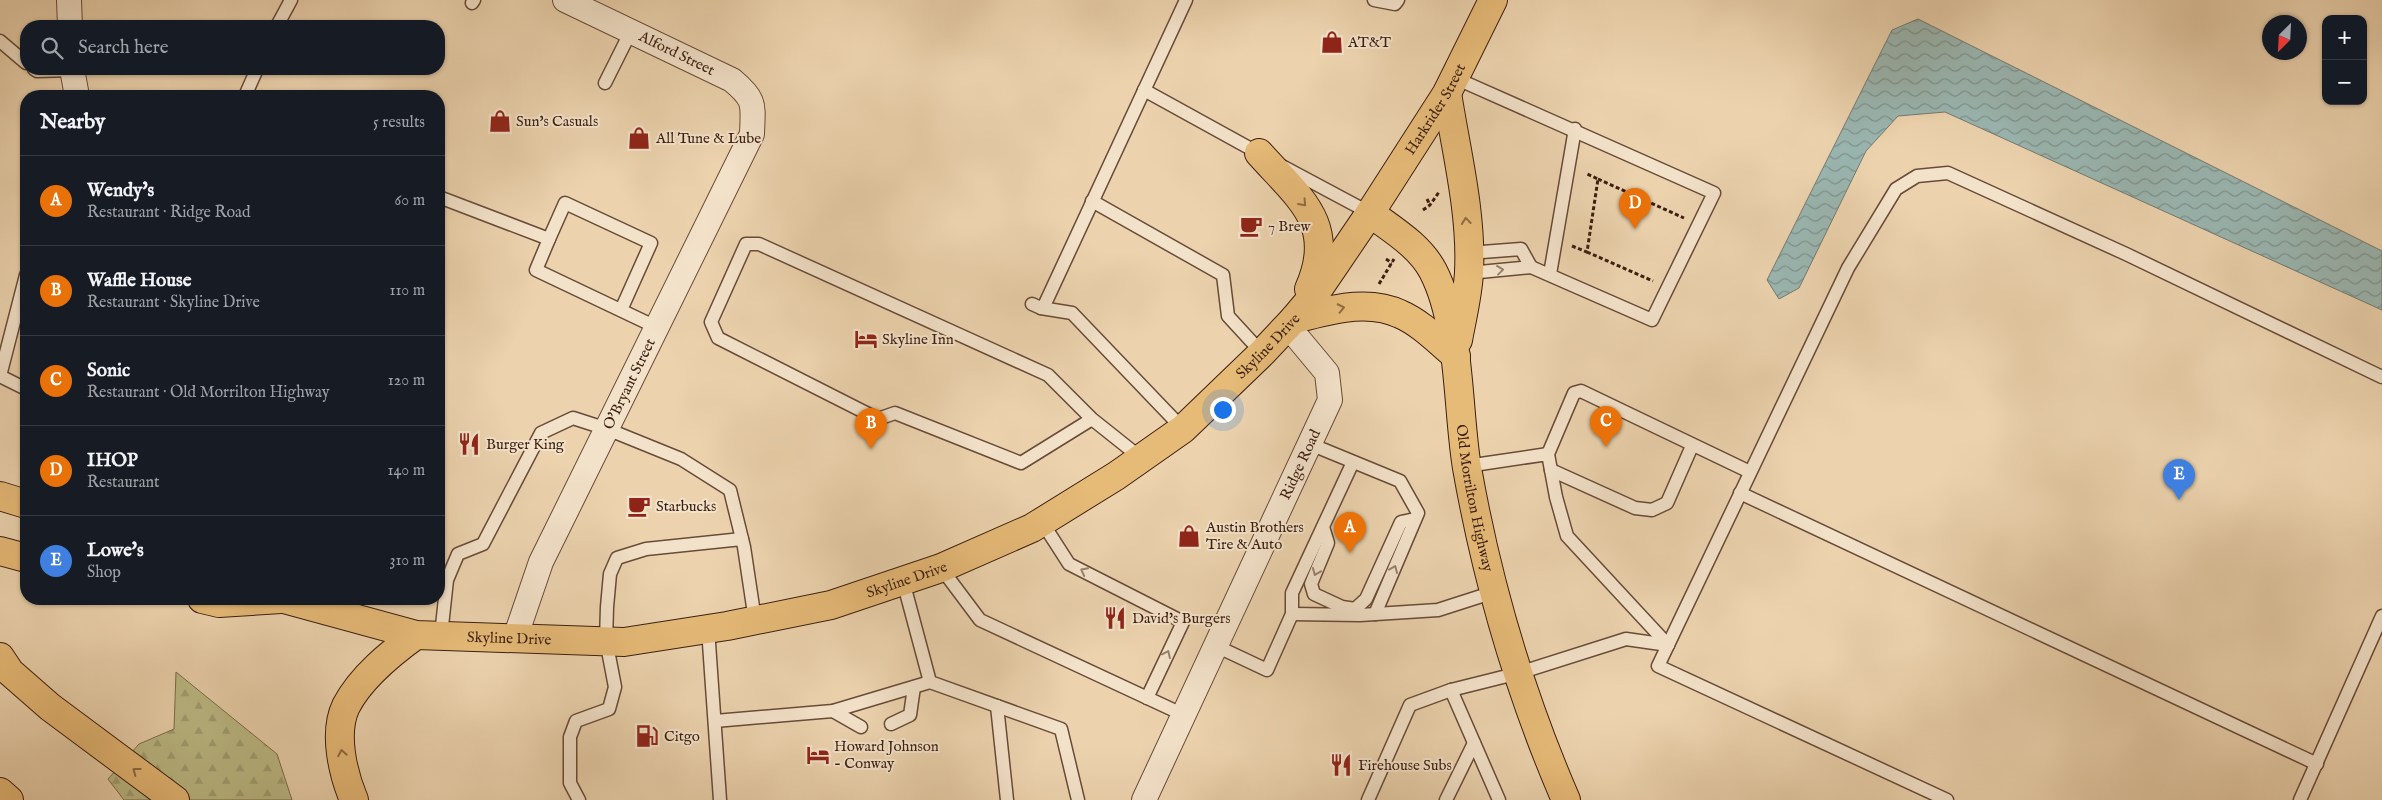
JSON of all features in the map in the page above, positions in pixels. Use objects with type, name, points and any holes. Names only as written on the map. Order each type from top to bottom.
[{"type":"main road","name":"Harkrider Street","points":[[1370,213],[1451,86],[1493,0]]},
{"type":"main road","points":[[1290,322],[1350,306],[1375,306],[1401,314],[1456,356],[1469,264],[1466,218],[1451,86]]},
{"type":"main road","points":[[1258,153],[1308,208],[1320,236],[1320,254],[1315,273],[1305,298],[1290,322]]},
{"type":"main road","name":"Skyline Drive","points":[[322,605],[429,635],[624,642],[708,629],[831,605],[941,568],[1042,522],[1183,429],[1262,353],[1315,294],[1370,213]]},
{"type":"main road","name":"Old Morrilton Highway","points":[[1370,213],[1417,249],[1433,271],[1445,305],[1456,356],[1467,466],[1481,540],[1494,592],[1519,673],[1544,749],[1566,800]]},
{"type":"main road","points":[[0,496],[20,502]]},
{"type":"main road","points":[[0,552],[20,557]]},
{"type":"main road","points":[[354,800],[347,783],[340,742],[342,720],[346,706],[360,685],[399,647],[429,635]]},
{"type":"main road","points":[[0,657],[10,672],[50,707],[175,800]]},
{"type":"main road","points":[[0,792],[9,800]]},
{"type":"street","points":[[69,0],[70,20]]},
{"type":"street","name":"Alford Street","points":[[565,0],[732,80],[749,94],[753,109],[752,134]]},
{"type":"street","points":[[73,75],[76,90]]},
{"type":"street","name":"O'Bryant Street","points":[[515,638],[541,562],[752,134]]},
{"type":"street","name":"Ridge Road","points":[[1144,800],[1330,400],[1327,373],[1290,322]]},
{"type":"lane","points":[[280,20],[291,0]]},
{"type":"lane","points":[[1183,429],[1072,313],[1036,306],[1044,306],[1186,0]]},
{"type":"lane","points":[[1374,0],[1396,2]]},
{"type":"lane","points":[[605,83],[631,31]]},
{"type":"lane","points":[[0,41],[20,58]]},
{"type":"lane","points":[[248,90],[254,75]]},
{"type":"lane","points":[[1451,86],[1575,129],[1714,193],[1652,320],[1531,267],[1469,264]]},
{"type":"lane","points":[[1144,90],[1370,213]]},
{"type":"lane","points":[[1550,274],[1575,129]]},
{"type":"lane","points":[[1946,800],[1658,666],[1848,268],[1896,189],[1918,176],[1948,173],[2126,254],[2382,377]]},
{"type":"lane","points":[[445,199],[549,239]]},
{"type":"lane","points":[[1092,200],[1223,275],[1228,316],[1262,353]]},
{"type":"lane","points":[[621,310],[651,243],[565,203],[536,270],[656,327]]},
{"type":"lane","points":[[1092,419],[1021,463],[896,413],[878,419],[718,338],[711,322],[746,244],[759,244],[1048,375],[1092,419],[1141,458]]},
{"type":"lane","points":[[1469,264],[1521,249],[1531,267]]},
{"type":"lane","points":[[20,298],[0,376],[20,386]]},
{"type":"lane","points":[[1668,645],[1567,536],[1548,454],[1574,393],[1581,391],[1692,446],[1750,472]]},
{"type":"lane","points":[[445,586],[458,554],[483,544],[541,433],[572,418],[607,429],[681,459],[730,490],[742,539],[755,620]]},
{"type":"lane","points":[[1310,444],[1400,480],[1418,513],[1375,614]]},
{"type":"lane","points":[[1551,470],[1635,508],[1652,510],[1667,503],[1692,446]]},
{"type":"lane","points":[[1467,466],[1548,454]]},
{"type":"lane","points":[[1216,646],[1267,670],[1292,614],[1292,593],[1353,462]]},
{"type":"lane","points":[[1740,493],[2317,764]]},
{"type":"lane","points":[[1323,527],[1328,543],[1311,584],[1314,594],[1342,607],[1355,609],[1366,599],[1401,522],[1415,519]]},
{"type":"lane","points":[[1042,522],[1069,564],[1182,622],[1146,698]]},
{"type":"lane","points":[[579,800],[570,783],[570,737],[576,721],[610,709],[615,687],[606,640],[610,574],[617,558],[646,549],[742,539]]},
{"type":"lane","points":[[941,568],[980,620],[1184,715]]},
{"type":"lane","points":[[903,581],[930,682]]},
{"type":"lane","points":[[1292,614],[1375,614],[1438,610],[1494,592]]},
{"type":"lane","points":[[429,635],[439,605]]},
{"type":"lane","points":[[2300,800],[2382,616]]},
{"type":"lane","points":[[708,629],[720,800]]},
{"type":"lane","points":[[1368,800],[1410,705],[1452,690],[1519,673],[1626,639],[1668,645]]},
{"type":"lane","points":[[715,721],[833,711],[930,682],[1061,729],[1078,800]]},
{"type":"lane","points":[[891,724],[910,715],[914,687]]},
{"type":"lane","points":[[1452,690],[1498,800]]},
{"type":"lane","points":[[997,706],[1007,800]]},
{"type":"lane","points":[[833,711],[861,727]]},
{"type":"lane","points":[[1446,800],[1474,744]]},
{"type":"path","points":[[1588,174],[1699,224]]},
{"type":"path","points":[[1588,252],[1598,179]]},
{"type":"path","points":[[1423,210],[1430,205],[1427,199]]},
{"type":"path","points":[[1572,246],[1668,288]]},
{"type":"path","points":[[1378,285],[1392,263],[1386,259]]},
{"type":"green space","points":[[176,672],[277,754],[292,800],[124,800],[108,779],[139,744],[174,729]]},
{"type":"water","points":[[1918,19],[2382,251],[2382,310],[1945,112],[1898,116],[1866,151],[1799,288],[1779,299],[1767,280],[1892,30]]},
{"type":"place","name":"AT&T","points":[[1332,42]]},
{"type":"place","name":"Sun's Casuals","points":[[500,121]]},
{"type":"place","name":"All Tune & Lube","points":[[639,138]]},
{"type":"place","name":"7 Brew","points":[[1251,226]]},
{"type":"place","name":"IHOP","points":[[1635,229]]},
{"type":"place","name":"Skyline Inn","points":[[866,339]]},
{"type":"place","name":"Burger King","points":[[469,444]]},
{"type":"place","name":"Sonic","points":[[1606,447]]},
{"type":"place","name":"Waffle House","points":[[871,449]]},
{"type":"place","name":"Lowe's","points":[[2179,500]]},
{"type":"place","name":"Starbucks","points":[[639,506]]},
{"type":"place","name":"Austin Brothers Tire & Auto","points":[[1189,536]]},
{"type":"place","name":"Wendy's","points":[[1350,553]]},
{"type":"place","name":"David's Burgers","points":[[1115,618]]},
{"type":"place","name":"Citgo","points":[[647,736]]},
{"type":"place","name":"Howard Johnson - Conway","points":[[818,755]]},
{"type":"place","name":"Firehouse Subs","points":[[1341,765]]}]
